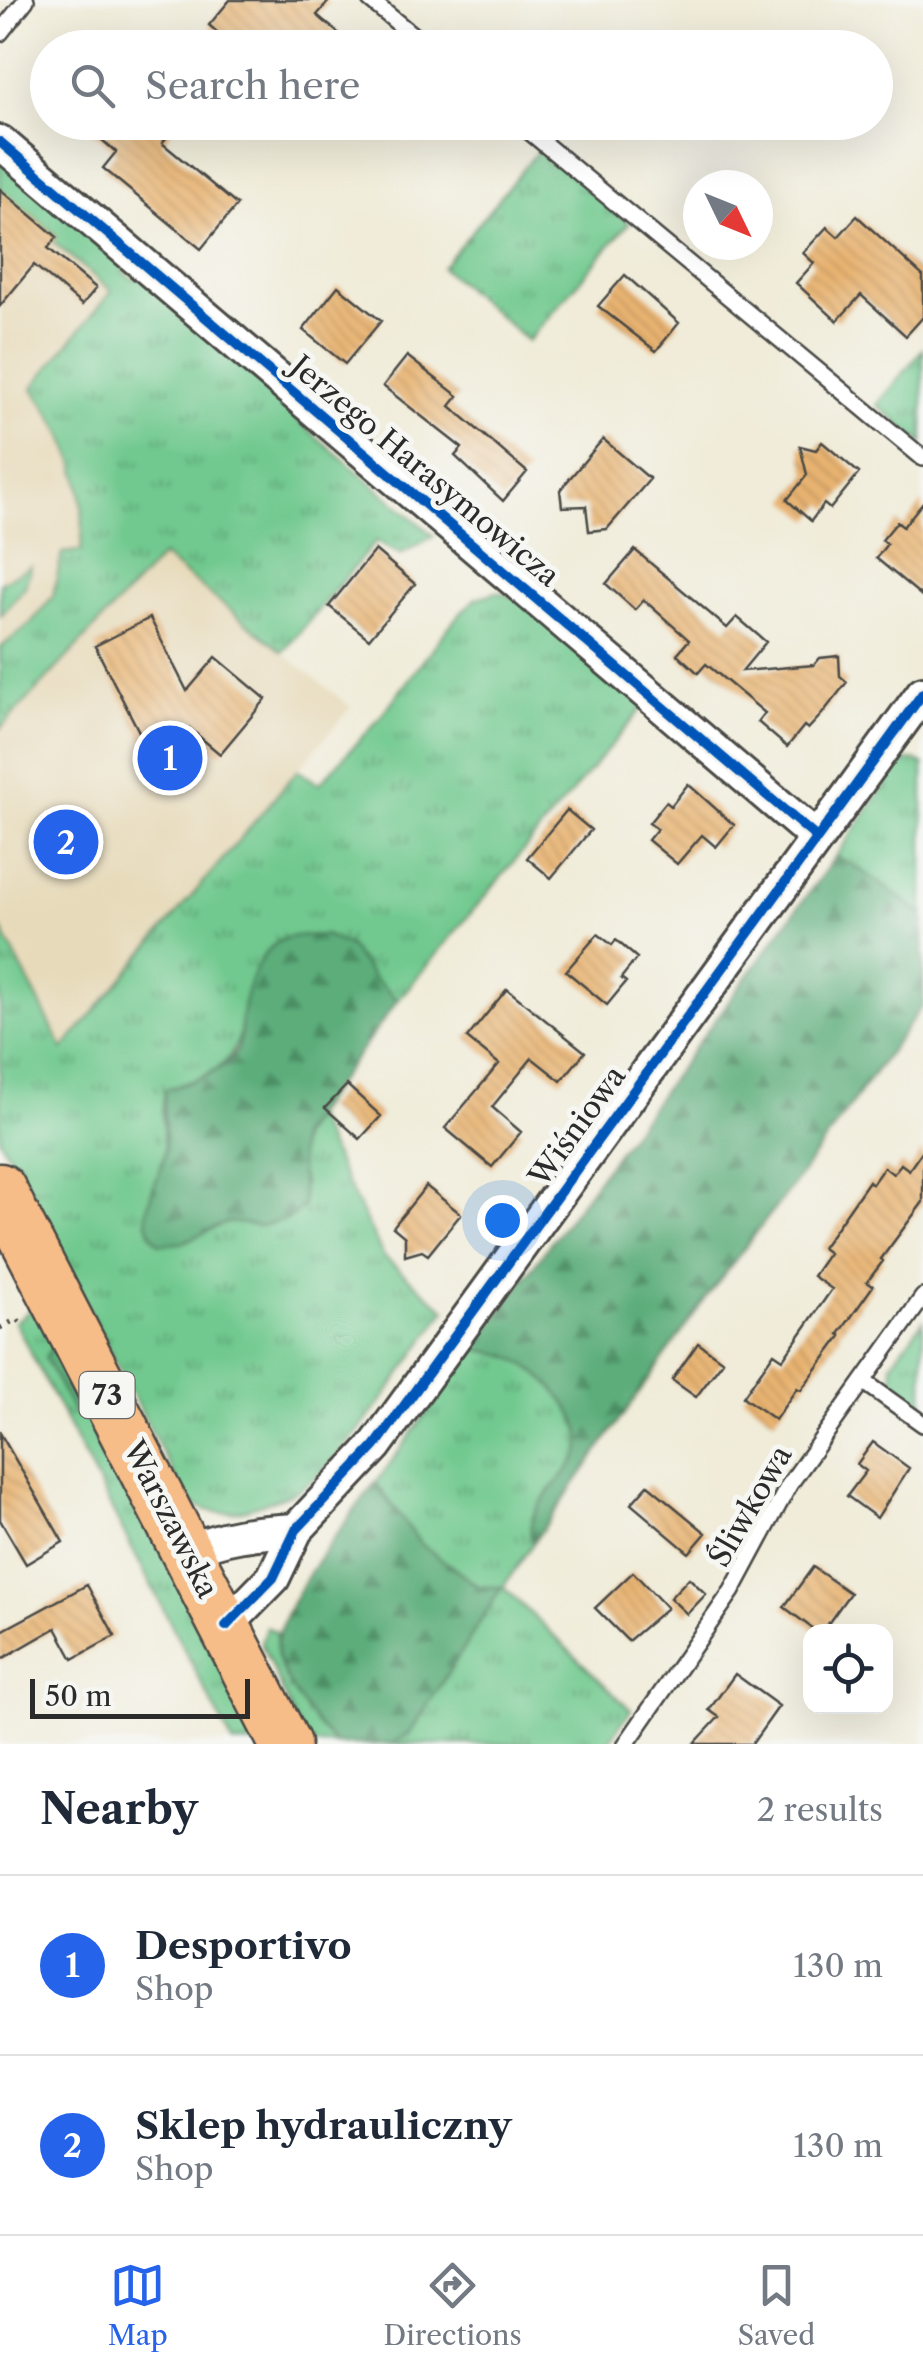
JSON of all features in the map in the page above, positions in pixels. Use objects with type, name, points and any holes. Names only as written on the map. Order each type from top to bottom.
[{"type":"main road","name":"Warszawska","points":[[0,1189],[285,1744]]},
{"type":"street","name":"Jerzego Harasymowicza","points":[[0,142],[817,838]]},
{"type":"street","name":"Wiśniowa","points":[[226,1626],[272,1578],[296,1530],[374,1446],[817,838],[910,737],[923,693]]},
{"type":"street","points":[[188,1552],[254,1532],[296,1530]]},
{"type":"lane","points":[[0,33],[26,0]]},
{"type":"lane","points":[[370,0],[406,30]]},
{"type":"lane","points":[[540,140],[923,458]]},
{"type":"lane","name":"Śliwkowa","points":[[626,1744],[732,1591],[789,1485],[923,1297]]},
{"type":"lane","points":[[862,1382],[923,1424]]},
{"type":"shaded area","points":[[0,150],[278,384],[0,699]]},
{"type":"shaded area","points":[[162,556],[351,707],[63,1049],[0,926],[0,729]]},
{"type":"green space","points":[[540,148],[629,223],[528,341],[442,268]]},
{"type":"green space","points":[[0,150],[126,258],[123,272],[133,279],[147,275],[298,402],[298,421],[434,536],[400,554],[376,541],[283,652],[162,556],[0,729],[0,648],[31,623],[53,596],[62,553],[81,551],[82,505],[74,464],[58,426],[32,388],[112,291],[53,242],[57,236],[0,189]]},
{"type":"green space","points":[[923,349],[923,444],[877,405]]},
{"type":"green space","points":[[31,566],[25,587],[0,616],[0,583]]},
{"type":"green space","points":[[497,592],[519,598],[645,705],[398,1000],[373,978],[349,946],[242,1015],[235,1047],[219,1067],[165,1090],[165,1154],[151,1195],[181,1243],[304,1185],[298,1149],[314,1117],[384,1257],[446,1310],[359,1431],[320,1473],[292,1493],[249,1508],[222,1513],[205,1509],[187,1500],[0,1139],[0,926],[63,1049],[298,770],[319,784],[378,720],[455,619],[476,598]]},
{"type":"green space","points":[[902,761],[923,764],[923,914],[836,856]]},
{"type":"green space","points":[[836,856],[923,914],[923,1005],[706,1298],[533,1543],[533,1517],[539,1505],[580,1450],[577,1423],[559,1395],[534,1371],[510,1357],[473,1348]]},
{"type":"green space","points":[[325,935],[349,946],[373,978],[398,1000],[299,1135],[303,1207],[288,1219],[261,1226],[228,1222],[181,1243],[160,1244],[151,1234],[147,1213],[164,1155],[165,1090],[211,1073],[234,1055],[240,1042],[250,983],[261,960],[276,943],[290,937]]},
{"type":"green space","points":[[37,1304],[265,1744],[233,1744],[15,1322]]},
{"type":"green space","points":[[923,1321],[923,1408],[894,1388],[892,1363]]},
{"type":"green space","points":[[58,1347],[93,1406],[74,1413],[45,1358]]},
{"type":"green space","points":[[473,1348],[510,1357],[534,1371],[559,1395],[577,1423],[580,1450],[539,1505],[533,1517],[533,1543],[503,1587],[631,1710],[607,1744],[391,1744],[410,1733],[502,1587],[479,1587],[421,1544],[376,1483]]},
{"type":"green space","points":[[375,1483],[421,1544],[479,1587],[502,1587],[410,1733],[391,1744],[335,1744],[309,1714],[285,1676],[277,1654],[278,1637],[298,1591]]},
{"type":"green space","points":[[266,1627],[277,1632],[277,1656],[293,1691],[335,1744],[306,1744],[261,1643]]},
{"type":"building","points":[[230,0],[330,0],[317,15],[335,30],[215,30],[209,25]]},
{"type":"building","points":[[102,140],[164,140],[162,143],[237,205],[201,249],[103,168],[116,152]]},
{"type":"building","points":[[0,189],[57,237],[48,248],[96,288],[82,305],[34,265],[0,306]]},
{"type":"building","points":[[857,216],[923,276],[923,317],[906,336],[861,295],[837,321],[796,283],[814,263],[803,253],[827,227],[838,237]]},
{"type":"building","points":[[625,275],[679,323],[656,351],[598,306]]},
{"type":"building","points":[[338,286],[381,321],[345,364],[303,330]]},
{"type":"building","points":[[407,356],[458,396],[450,406],[527,472],[503,501],[455,456],[462,448],[383,386]]},
{"type":"building","points":[[603,439],[650,479],[607,529],[589,531],[586,506],[562,507],[560,490]]},
{"type":"building","points":[[822,442],[859,473],[830,509],[824,504],[811,521],[787,500],[807,475],[800,446],[816,450]]},
{"type":"building","points":[[923,502],[923,597],[876,558],[887,544],[882,540],[897,522],[903,527]]},
{"type":"building","points":[[375,550],[415,584],[369,639],[329,606]]},
{"type":"building","points":[[635,550],[727,628],[737,617],[766,642],[742,671],[814,665],[820,658],[839,656],[840,676],[847,682],[822,714],[808,729],[804,726],[787,747],[758,722],[765,713],[706,664],[698,673],[677,654],[689,640],[644,600],[635,610],[606,584]]},
{"type":"building","points":[[150,618],[187,691],[216,657],[266,699],[220,754],[189,728],[148,749],[95,646]]},
{"type":"building","points":[[688,784],[734,825],[716,847],[702,835],[677,864],[648,840],[657,829],[649,823],[666,802],[671,806]]},
{"type":"building","points":[[567,810],[591,830],[551,878],[527,858]]},
{"type":"building","points":[[598,934],[612,945],[616,940],[637,958],[621,978],[626,982],[607,1005],[566,971]]},
{"type":"building","points":[[507,989],[585,1052],[561,1081],[532,1058],[492,1107],[521,1132],[492,1167],[445,1128],[499,1064],[467,1038]]},
{"type":"building","points":[[347,1085],[381,1116],[360,1139],[325,1108]]},
{"type":"building","points":[[923,1150],[923,1202],[881,1259],[867,1282],[873,1286],[841,1336],[775,1420],[743,1397],[774,1353],[783,1359],[832,1289],[813,1276],[829,1253],[822,1248],[869,1181],[872,1184],[884,1167],[893,1174],[901,1164],[909,1170]]},
{"type":"building","points":[[426,1186],[461,1214],[428,1255],[422,1251],[405,1256],[405,1237],[393,1227]]},
{"type":"building","points":[[698,1343],[723,1361],[696,1397],[672,1380]]},
{"type":"building","points":[[0,1433],[63,1542],[26,1564],[0,1520]]},
{"type":"building","points":[[873,1442],[909,1468],[877,1518],[847,1496],[866,1471],[857,1464]]},
{"type":"building","points":[[648,1485],[706,1533],[689,1553],[631,1504]]},
{"type":"building","points":[[813,1567],[850,1593],[828,1624],[806,1624],[784,1607]]},
{"type":"building","points":[[633,1572],[667,1608],[628,1641],[595,1608]]},
{"type":"building","points":[[689,1578],[706,1594],[687,1614],[670,1598]]},
{"type":"building","points":[[87,1585],[115,1636],[73,1659],[56,1628],[0,1660],[0,1632]]},
{"type":"building","points":[[735,1674],[779,1706],[752,1744],[694,1744],[719,1717],[709,1710]]},
{"type":"cycle path","points":[[0,142],[817,838]]},
{"type":"cycle path","points":[[226,1626],[273,1578],[296,1530],[375,1446],[923,693]]},
{"type":"place","name":"Desportivo","points":[[170,758]]},
{"type":"place","name":"Sklep hydrauliczny","points":[[66,842]]}]
